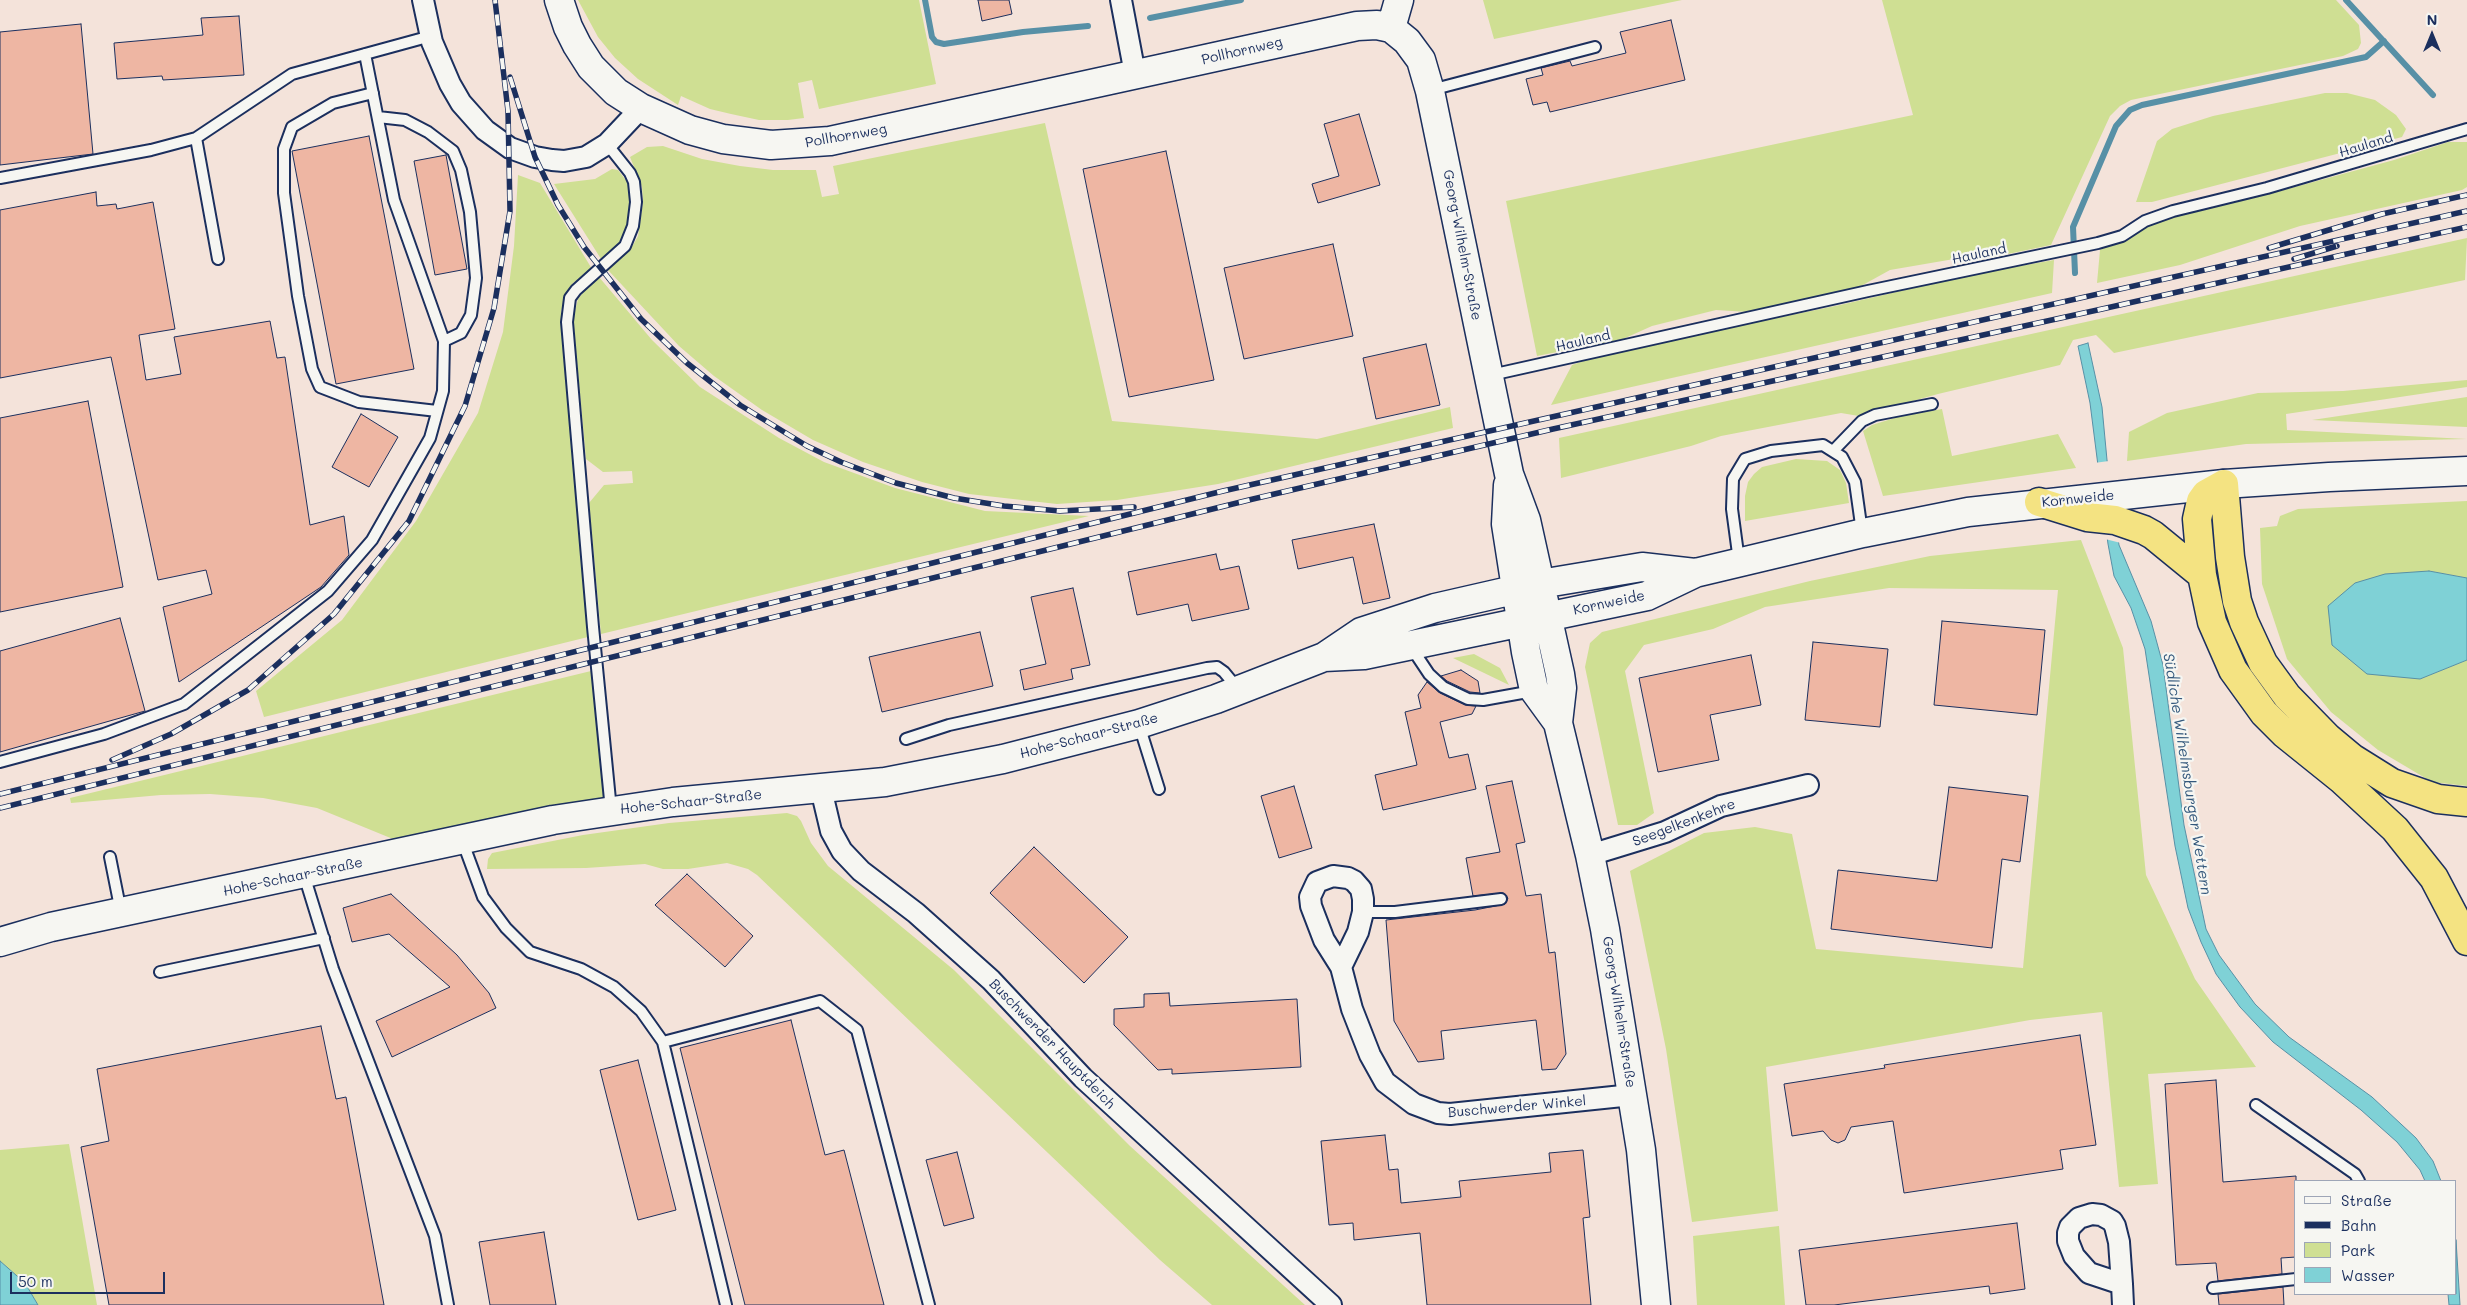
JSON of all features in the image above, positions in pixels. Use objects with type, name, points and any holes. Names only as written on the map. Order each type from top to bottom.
[{"type":"highway","points":[[2467,802],[2438,799],[2413,792],[2374,772],[2352,758],[2328,738],[2273,679],[2252,642],[2237,602],[2230,557],[2224,484],[2206,494],[2198,509],[2197,535],[2202,575],[2220,644],[2247,692],[2285,734],[2341,779],[2395,829],[2434,878],[2467,941]]},
{"type":"highway","points":[[2039,502],[2085,508],[2153,535],[2202,575]]},
{"type":"main road","name":"Pollhornweg","points":[[559,0],[568,27],[591,67],[616,92],[641,108],[672,123],[723,139],[771,145],[830,141],[1357,26],[1384,26]]},
{"type":"main road","points":[[1384,26],[1399,0]]},
{"type":"main road","name":"Georg-Wilhelm-Straße","points":[[1384,26],[1407,41],[1421,60],[1430,90],[1508,474],[1526,520],[1527,587],[1520,622],[1534,690],[1558,723]]},
{"type":"main road","name":"Kornweide","points":[[2085,508],[2119,494],[2329,477],[2467,471]]},
{"type":"main road","name":"Kornweide","points":[[1520,622],[1647,596],[1694,573],[1862,532],[1968,512],[2039,502]]},
{"type":"main road","name":"Kornweide","points":[[1527,587],[1642,567],[1694,573]]},
{"type":"main road","name":"Georg-Wilhelm-Straße","points":[[1527,587],[1547,616],[1562,688],[1558,723],[1590,855],[1605,929],[1648,1209],[1656,1305]]},
{"type":"main road","name":"Hohe-Schaar-Straße","points":[[0,942],[51,927],[553,820],[611,810],[732,796],[885,782],[1058,746],[1139,724],[1239,690],[1324,657],[1361,632],[1435,608],[1527,587]]},
{"type":"main road","name":"Hohe-Schaar-Straße","points":[[1324,657],[1364,655],[1408,644],[1520,622]]},
{"type":"main road","name":"Hohe-Schaar-Straße","points":[[0,930],[51,927]]},
{"type":"street","points":[[423,0],[431,36],[450,84],[460,103],[485,130],[503,144],[535,157],[564,161],[586,157],[607,144],[641,108]]},
{"type":"street","points":[[1121,0],[1135,74]]},
{"type":"street","name":"Seegelkenkehre","points":[[1590,855],[1665,832],[1720,806],[1808,785]]},
{"type":"street","name":"Buschwerder Hauptdeich","points":[[820,789],[831,831],[842,851],[861,871],[916,913],[990,980],[1083,1078],[1331,1305]]},
{"type":"street","name":"Buschwerder Winkel","points":[[1341,966],[1358,932],[1363,912],[1361,889],[1348,878],[1332,876],[1317,882],[1312,891],[1311,906],[1316,922],[1324,940],[1341,966],[1352,1009],[1370,1055],[1385,1082],[1414,1104],[1438,1113],[1450,1114],[1632,1095]]},
{"type":"street","points":[[2122,1284],[2123,1305]]},
{"type":"lane","points":[[0,178],[151,150],[196,138],[292,74],[431,36]]},
{"type":"lane","points":[[1430,90],[1595,47]]},
{"type":"lane","points":[[0,762],[104,734],[184,704],[328,591],[372,540],[430,438],[443,391],[444,341],[394,200],[365,54]]},
{"type":"lane","points":[[373,93],[333,103],[292,126],[284,149],[284,193],[298,296],[312,369],[320,387],[359,402],[437,411]]},
{"type":"lane","points":[[378,117],[405,120],[428,132],[453,151],[461,170],[470,212],[476,278],[471,315],[461,333],[444,341]]},
{"type":"lane","name":"Hauland","points":[[1487,376],[2098,243],[2122,236],[2144,222],[2173,211],[2267,188],[2467,129]]},
{"type":"lane","points":[[196,138],[218,259]]},
{"type":"lane","points":[[607,144],[630,173],[634,182],[636,202],[633,226],[625,246],[576,290],[570,298],[567,322],[611,810]]},
{"type":"lane","points":[[1834,450],[1862,421],[1875,415],[1932,404]]},
{"type":"lane","points":[[1739,562],[1731,489],[1732,479],[1739,466],[1752,456],[1814,444],[1823,444],[1834,450],[1842,457],[1856,482],[1862,532]]},
{"type":"lane","points":[[1408,644],[1429,674],[1443,687],[1468,699],[1483,700],[1534,690]]},
{"type":"lane","points":[[906,739],[949,725],[1207,668],[1217,667],[1224,672],[1239,690]]},
{"type":"lane","points":[[1139,724],[1158,788]]},
{"type":"lane","points":[[462,839],[484,897],[506,928],[530,952],[581,969],[614,987],[641,1010],[663,1042],[726,1305]]},
{"type":"lane","points":[[110,857],[121,913]]},
{"type":"lane","points":[[304,874],[333,969],[435,1236],[448,1305]]},
{"type":"lane","points":[[1363,912],[1395,912],[1501,899]]},
{"type":"lane","points":[[160,972],[324,938]]},
{"type":"lane","points":[[663,1042],[820,1001],[857,1030],[929,1305]]},
{"type":"lane","points":[[2256,1106],[2355,1174],[2358,1180]]},
{"type":"lane","points":[[2213,1288],[2294,1279]]},
{"type":"green space","points":[[578,0],[919,0],[936,84],[819,109],[812,80],[798,83],[804,118],[788,120],[759,120],[731,114],[710,109],[681,96],[678,105],[638,79],[615,58],[598,37]]},
{"type":"green space","points":[[1483,0],[1682,0],[1494,39]]},
{"type":"green space","points":[[1882,0],[2336,0],[2359,25],[2361,43],[2358,49],[2343,56],[2131,100],[2120,106],[2110,116],[2051,245],[1979,260],[1954,259],[1890,270],[1861,286],[1748,312],[1716,310],[1652,326],[1623,339],[1537,356],[1506,201],[1913,115]]},
{"type":"green space","points":[[2325,93],[2347,93],[2375,100],[2396,115],[2406,129],[2402,137],[2152,202],[2136,202],[2157,141],[2172,129],[2213,116]]},
{"type":"green space","points":[[1045,123],[1112,421],[1317,439],[1450,407],[1453,428],[1218,484],[1117,500],[1057,504],[969,494],[922,482],[863,462],[813,440],[762,410],[714,376],[679,346],[608,270],[633,245],[638,236],[643,202],[642,187],[630,157],[647,147],[663,146],[702,159],[740,166],[773,170],[816,170],[822,197],[839,194],[833,166]]},
{"type":"green space","points":[[2448,142],[2467,142],[2467,187],[2462,190],[2300,226],[2180,265],[2097,283],[2100,250],[2150,224],[2214,205],[2280,191],[2394,160]]},
{"type":"green space","points":[[612,169],[618,170],[628,183],[632,211],[626,234],[618,248],[601,259],[554,184],[595,179]]},
{"type":"green space","points":[[518,175],[540,183],[592,269],[573,283],[567,293],[561,311],[588,637],[264,717],[256,691],[342,620],[416,521],[478,413],[503,332],[514,246]]},
{"type":"green space","points":[[2467,238],[2465,280],[2114,353],[2096,335],[2073,340],[2060,365],[1938,394],[1859,416],[1841,413],[1721,436],[1691,446],[1561,478],[1559,438]]},
{"type":"green space","points":[[2054,260],[2052,293],[1551,405],[1572,365],[1610,352],[1840,305],[1974,274]]},
{"type":"green space","points":[[599,277],[652,340],[700,387],[779,438],[824,462],[895,488],[985,511],[1089,516],[601,634],[589,503],[604,485],[633,483],[632,471],[603,472],[586,459],[573,319],[578,299]]},
{"type":"green space","points":[[2467,380],[2467,387],[2286,414],[2287,430],[2467,439],[2246,444],[2127,461],[2129,432],[2167,413],[2258,393],[2343,391]]},
{"type":"green space","points":[[2467,397],[2467,427],[2312,420]]},
{"type":"green space","points":[[1942,409],[1952,456],[2058,434],[2076,468],[1883,496],[1863,431],[1872,425],[1901,416]]},
{"type":"green space","points":[[1796,459],[1827,461],[1840,470],[1846,483],[1849,503],[1745,521],[1745,496],[1748,482],[1754,474],[1762,467]]},
{"type":"green space","points":[[2467,501],[2467,578],[2429,571],[2420,679],[2467,660],[2467,786],[2432,782],[2378,750],[2331,712],[2287,659],[2262,584],[2260,528],[2277,526],[2280,516],[2298,509]]},
{"type":"green space","points":[[2081,540],[2123,648],[2146,875],[2195,979],[2256,1067],[2148,1074],[2158,1184],[2119,1187],[2102,1012],[2030,1020],[1766,1067],[1778,1211],[1692,1222],[1666,1049],[1630,871],[1704,833],[1755,827],[1792,834],[1816,949],[2023,968],[2058,590],[1889,588],[1765,607],[1713,629],[1644,645],[1625,671],[1654,813],[1637,825],[1618,825],[1585,667],[1590,643],[1602,632],[1810,581],[1930,556]]},
{"type":"green space","points":[[1474,654],[1500,668],[1509,685],[1453,658]]},
{"type":"green space","points":[[591,671],[604,798],[393,839],[317,808],[263,798],[210,794],[161,795],[71,803],[70,798]]},
{"type":"green space","points":[[787,813],[797,816],[801,821],[811,843],[828,866],[954,970],[1130,1146],[1305,1305],[1212,1305],[1160,1260],[757,875],[748,869],[727,863],[688,869],[663,869],[645,864],[586,868],[487,869],[488,859],[492,853],[583,835],[669,823]]},
{"type":"green space","points":[[69,1144],[97,1305],[38,1305],[25,1283],[0,1261],[0,1150]]},
{"type":"green space","points":[[1779,1226],[1785,1305],[1697,1305],[1693,1236]]},
{"type":"water","points":[[2088,343],[2102,407],[2107,460],[2119,545],[2151,621],[2163,665],[2184,825],[2206,929],[2219,955],[2255,1004],[2289,1037],[2372,1097],[2416,1138],[2433,1161],[2441,1180],[2425,1180],[2420,1170],[2397,1142],[2361,1110],[2273,1042],[2240,1007],[2216,974],[2201,942],[2188,908],[2175,846],[2145,649],[2131,608],[2114,576],[2108,544],[2090,403],[2078,346]]},
{"type":"water","points":[[2429,571],[2467,578],[2467,660],[2420,679],[2367,674],[2332,645],[2328,606],[2355,583],[2385,574]]},
{"type":"water","points":[[2457,1256],[2460,1305],[2449,1305],[2448,1295],[2457,1295]]},
{"type":"water","points":[[0,1261],[25,1283],[38,1305],[0,1305]]},
{"type":"pier","points":[[2109,461],[2121,543],[2105,539],[2094,463]]},
{"type":"building","points":[[978,0],[1009,0],[1012,14],[982,21]]},
{"type":"building","points":[[239,16],[244,75],[163,80],[162,76],[117,79],[114,43],[203,35],[201,18]]},
{"type":"building","points":[[1671,20],[1685,80],[1550,112],[1547,102],[1533,105],[1526,79],[1543,75],[1541,68],[1570,61],[1572,66],[1626,53],[1620,32]]},
{"type":"building","points":[[81,24],[93,154],[0,165],[0,32]]},
{"type":"building","points":[[1359,114],[1380,185],[1318,203],[1312,184],[1339,176],[1324,124]]},
{"type":"building","points":[[369,136],[414,369],[336,384],[292,151]]},
{"type":"building","points":[[1166,151],[1214,380],[1129,397],[1083,169]]},
{"type":"building","points":[[446,155],[467,269],[435,275],[414,161]]},
{"type":"building","points":[[96,192],[97,206],[116,204],[117,209],[153,202],[175,329],[139,335],[146,380],[181,374],[174,337],[270,321],[277,358],[285,357],[310,525],[344,516],[349,555],[321,587],[179,682],[163,607],[212,594],[206,570],[158,580],[111,357],[0,378],[0,210]]},
{"type":"building","points":[[1333,244],[1353,336],[1244,359],[1224,268]]},
{"type":"building","points":[[1426,344],[1440,405],[1376,419],[1363,358]]},
{"type":"building","points":[[88,401],[123,587],[0,612],[0,418]]},
{"type":"building","points":[[361,414],[398,437],[369,487],[332,467]]},
{"type":"building","points":[[1374,524],[1390,598],[1363,604],[1353,557],[1298,569],[1292,540]]},
{"type":"building","points":[[1216,554],[1220,570],[1239,566],[1249,609],[1192,621],[1188,604],[1137,615],[1128,572]]},
{"type":"building","points":[[1073,588],[1090,665],[1071,669],[1073,679],[1024,690],[1020,670],[1046,664],[1031,597]]},
{"type":"building","points":[[120,618],[145,711],[0,752],[0,651]]},
{"type":"building","points":[[1942,621],[2045,630],[2037,715],[1934,705]]},
{"type":"building","points":[[980,632],[993,686],[882,712],[869,657]]},
{"type":"building","points":[[1813,642],[1888,649],[1880,727],[1805,720]]},
{"type":"building","points":[[1751,655],[1761,705],[1710,715],[1719,760],[1658,772],[1639,678]]},
{"type":"building","points":[[1461,670],[1478,681],[1480,693],[1470,692],[1441,676]]},
{"type":"building","points":[[1427,682],[1440,693],[1465,705],[1476,706],[1472,714],[1440,722],[1449,758],[1468,754],[1476,789],[1383,810],[1375,775],[1417,765],[1405,712],[1421,708],[1418,695]]},
{"type":"building","points":[[1512,781],[1525,842],[1516,844],[1526,896],[1541,894],[1549,953],[1555,952],[1566,1054],[1556,1069],[1542,1070],[1536,1020],[1441,1031],[1444,1059],[1418,1062],[1394,1021],[1386,920],[1475,910],[1505,904],[1508,898],[1503,893],[1473,896],[1466,858],[1500,852],[1486,786]]},
{"type":"building","points":[[1294,786],[1312,848],[1279,858],[1261,796]]},
{"type":"building","points":[[1949,787],[2028,796],[2020,862],[2002,859],[1992,948],[1831,929],[1838,870],[1937,881]]},
{"type":"building","points":[[1034,847],[1128,937],[1084,983],[990,893]]},
{"type":"building","points":[[687,874],[753,936],[725,967],[655,905]]},
{"type":"building","points":[[391,894],[457,955],[489,993],[496,1008],[392,1057],[376,1021],[450,987],[389,934],[352,942],[343,908]]},
{"type":"building","points":[[1169,993],[1170,1006],[1297,999],[1301,1067],[1172,1074],[1172,1069],[1158,1070],[1114,1025],[1114,1009],[1144,1007],[1144,994]]},
{"type":"building","points":[[791,1020],[825,1155],[844,1150],[884,1305],[745,1305],[680,1048]]},
{"type":"building","points":[[321,1026],[336,1099],[346,1097],[384,1305],[109,1305],[81,1147],[109,1141],[97,1069]]},
{"type":"building","points":[[2080,1035],[2096,1145],[2060,1150],[2063,1169],[1904,1193],[1893,1121],[1851,1127],[1845,1140],[1838,1143],[1831,1140],[1823,1131],[1792,1136],[1784,1084],[1885,1068],[1884,1065]]},
{"type":"building","points":[[638,1060],[676,1210],[638,1220],[600,1070]]},
{"type":"building","points":[[2216,1080],[2223,1182],[2296,1176],[2296,1180],[2294,1180],[2294,1257],[2281,1258],[2282,1274],[2218,1281],[2216,1263],[2176,1265],[2165,1084]]},
{"type":"building","points":[[1385,1135],[1389,1170],[1398,1169],[1401,1203],[1461,1197],[1459,1181],[1551,1172],[1549,1153],[1583,1150],[1590,1217],[1583,1218],[1591,1305],[1427,1305],[1420,1233],[1354,1240],[1353,1223],[1329,1225],[1321,1141]]},
{"type":"building","points":[[957,1152],[974,1218],[944,1226],[926,1160]]},
{"type":"building","points":[[2017,1223],[2025,1289],[1990,1294],[1989,1286],[1834,1305],[1806,1305],[1799,1250]]},
{"type":"building","points":[[544,1232],[556,1305],[490,1305],[479,1242]]},
{"type":"building","points":[[2283,1287],[2284,1305],[2219,1305],[2218,1294]]},
{"type":"waterway","points":[[925,0],[932,37],[936,42],[944,44],[1023,32],[1088,26]]},
{"type":"waterway","points":[[1150,18],[1241,0]]},
{"type":"waterway","points":[[2346,0],[2433,95]]},
{"type":"waterway","name":"Südliche Wilhelmsburger Wettern","points":[[2075,273],[2073,227],[2116,126],[2130,110],[2142,105],[2366,57],[2384,41]]},
{"type":"railway","points":[[112,760],[171,734],[248,690],[334,614],[409,521],[465,406],[494,308],[510,211],[508,111],[495,0]]},
{"type":"railway","points":[[510,77],[535,157],[558,205],[584,247],[641,319],[687,363],[740,405],[807,446],[841,462],[896,483],[954,498],[1004,506],[1060,511],[1134,507]]},
{"type":"railway","points":[[2269,248],[2382,214],[2467,195]]},
{"type":"railway","points":[[0,794],[1223,491],[2467,211]]},
{"type":"railway","points":[[0,808],[1253,499],[1553,429],[2467,227]]},
{"type":"railway","points":[[2294,259],[2337,246]]}]
